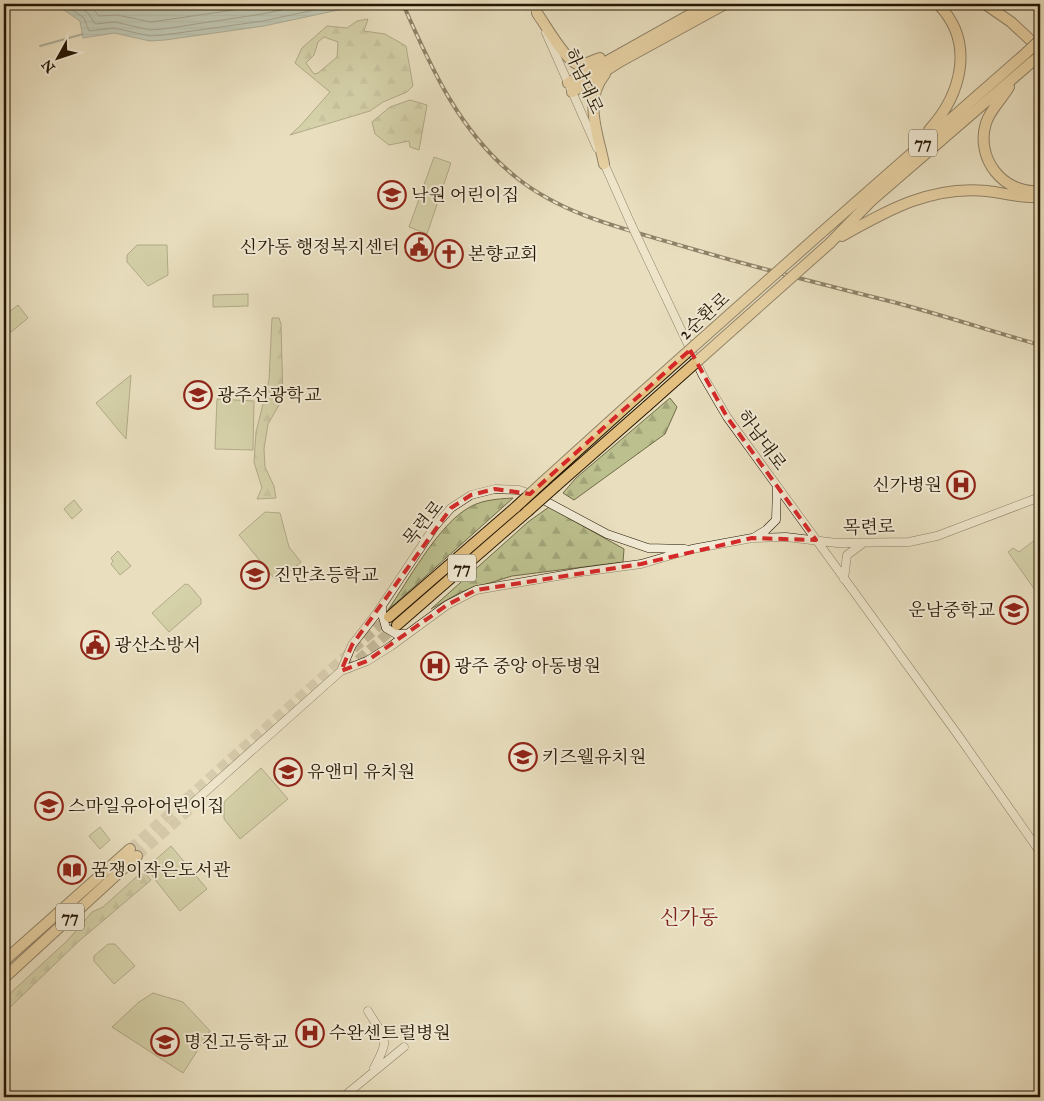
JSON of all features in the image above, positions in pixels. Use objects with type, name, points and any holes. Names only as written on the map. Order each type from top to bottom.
[{"type":"highway","points":[[570,88],[709,4]]},
{"type":"highway","points":[[535,8],[565,53],[576,64],[581,64],[618,58],[725,4]]},
{"type":"highway","points":[[898,164],[940,118],[952,98],[958,83],[961,62],[956,33],[944,10],[938,4]]},
{"type":"highway","points":[[985,4],[1011,22],[1040,50]]},
{"type":"highway","points":[[994,4],[1019,21],[1040,41]]},
{"type":"highway","name":"2순환로","points":[[389,617],[516,507],[898,164],[1040,41]]},
{"type":"highway","points":[[604,164],[592,101],[598,82],[618,58]]},
{"type":"highway","name":"2순환로","points":[[397,625],[648,406],[830,243],[871,201],[1036,59]]},
{"type":"highway","points":[[1016,76],[986,122],[984,146],[991,168],[1001,179],[1018,188],[1040,191]]},
{"type":"highway","points":[[830,243],[886,211],[926,195],[944,192],[986,191],[1017,196],[1040,197]]},
{"type":"highway","name":"77","points":[[4,961],[57,913],[134,853],[4,978]]},
{"type":"highway","points":[[4,955],[57,913]]},
{"type":"highway","points":[[4,985],[38,954],[56,930]]},
{"type":"main road","name":"하남대로","points":[[535,8],[630,224],[713,395],[1040,852]]},
{"type":"main road","points":[[752,538],[766,530],[776,520],[777,486]]},
{"type":"main road","name":"목련로","points":[[341,671],[352,645],[382,606],[416,553],[451,508],[472,495],[495,489],[519,490],[536,496],[607,534],[648,548],[692,550]]},
{"type":"main road","name":"목련로","points":[[194,802],[341,671],[367,661],[447,605],[476,590],[641,564],[692,550],[752,538],[786,537],[862,544],[909,542],[937,536],[1040,497]]},
{"type":"main road","points":[[844,579],[847,555],[862,544]]},
{"type":"main road","points":[[382,606],[386,628],[396,634],[406,634]]},
{"type":"main road","points":[[368,1010],[386,1046],[371,1073]]},
{"type":"main road","points":[[343,1097],[404,1047]]},
{"type":"highlighted area","points":[[690,350],[727,417],[816,540],[752,538],[641,564],[476,590],[447,605],[367,661],[341,671],[352,645],[451,508],[471,495],[495,489],[530,494]]},
{"type":"green space","points":[[368,19],[364,31],[385,34],[406,46],[413,86],[407,92],[383,102],[370,111],[290,135],[330,92],[295,63],[302,48],[327,26],[347,28],[357,21]],"holes":[[[324,37],[338,42],[337,57],[318,73],[314,74],[306,63],[314,55],[318,42]]]},
{"type":"green space","points":[[410,100],[427,105],[419,150],[410,147],[409,141],[389,145],[375,134],[372,122],[390,107]]},
{"type":"green space","points":[[434,157],[451,163],[427,234],[409,227]]},
{"type":"green space","points":[[137,245],[167,245],[168,275],[148,286],[127,262],[127,255]]},
{"type":"green space","points":[[248,294],[248,306],[213,307],[213,295]]},
{"type":"green space","points":[[18,305],[28,318],[11,332],[4,323],[4,316]]},
{"type":"green space","points":[[272,318],[279,318],[281,324],[283,398],[268,424],[264,449],[265,467],[274,486],[276,498],[257,499],[262,488],[254,462],[256,432],[269,380]]},
{"type":"green space","points":[[131,375],[126,439],[96,403]]},
{"type":"green space","points":[[670,398],[677,407],[665,434],[574,500],[563,493],[576,478]]},
{"type":"green space","points":[[217,399],[254,401],[253,450],[215,449]]},
{"type":"green space","points":[[513,498],[388,610],[433,542],[454,519],[476,504]]},
{"type":"green space","points":[[74,500],[82,510],[72,519],[64,509]]},
{"type":"green space","points":[[549,507],[624,549],[623,562],[512,576],[461,592],[431,609],[528,522]]},
{"type":"green space","points":[[265,512],[280,513],[289,547],[301,562],[280,580],[274,578],[239,535]]},
{"type":"green space","points":[[1040,536],[1040,597],[1008,552],[1013,548],[1019,552]]},
{"type":"green space","points":[[118,551],[131,566],[120,575],[111,564],[113,561],[111,558]]},
{"type":"green space","points":[[185,584],[189,585],[201,599],[201,604],[169,632],[152,613]]},
{"type":"green space","points":[[261,768],[288,799],[240,839],[224,819],[224,802]]},
{"type":"green space","points":[[100,827],[110,840],[100,849],[89,836]]},
{"type":"green space","points":[[171,846],[207,889],[180,911],[146,868]]},
{"type":"green space","points":[[143,871],[151,880],[79,941],[4,1013],[4,999],[68,940],[92,912],[103,907]]},
{"type":"green space","points":[[108,944],[115,944],[135,966],[114,984],[94,961],[94,956]]},
{"type":"green space","points":[[153,993],[183,1002],[210,1031],[183,1073],[112,1027],[139,1002]]},
{"type":"water","points":[[55,4],[366,4],[264,26],[150,41],[114,33],[83,38],[80,21]]},
{"type":"waterway","points":[[40,46],[83,34]]},
{"type":"tunnel","points":[[130,849],[389,617]]},
{"type":"tunnel","points":[[347,670],[397,625]]},
{"type":"tunnel","points":[[137,856],[204,797]]},
{"type":"railway","points":[[403,4],[436,75],[463,120],[479,141],[517,178],[556,203],[577,213],[644,235],[911,307],[1040,345]]},
{"type":"place","name":"낙원 어린이집","points":[[392,195]]},
{"type":"place","name":"신가동 행정복지센터","points":[[419,247]]},
{"type":"place","name":"본향교회","points":[[449,254]]},
{"type":"place","name":"광주선광학교","points":[[198,395]]},
{"type":"place","name":"신가병원","points":[[961,485]]},
{"type":"place","name":"진만초등학교","points":[[255,575]]},
{"type":"place","name":"운남중학교","points":[[1014,610]]},
{"type":"place","name":"광산소방서","points":[[95,645]]},
{"type":"place","name":"광주 중앙 아동병원","points":[[435,666]]},
{"type":"place","name":"키즈웰유치원","points":[[523,757]]},
{"type":"place","name":"유앤미 유치원","points":[[288,772]]},
{"type":"place","name":"스마일유아어린이집","points":[[49,806]]},
{"type":"place","name":"꿈쟁이작은도서관","points":[[72,870]]},
{"type":"place","name":"수완센트럴병원","points":[[310,1033]]},
{"type":"place","name":"명진고등학교","points":[[165,1042]]},
{"type":"district","name":"신가동","points":[[689,917]]}]
